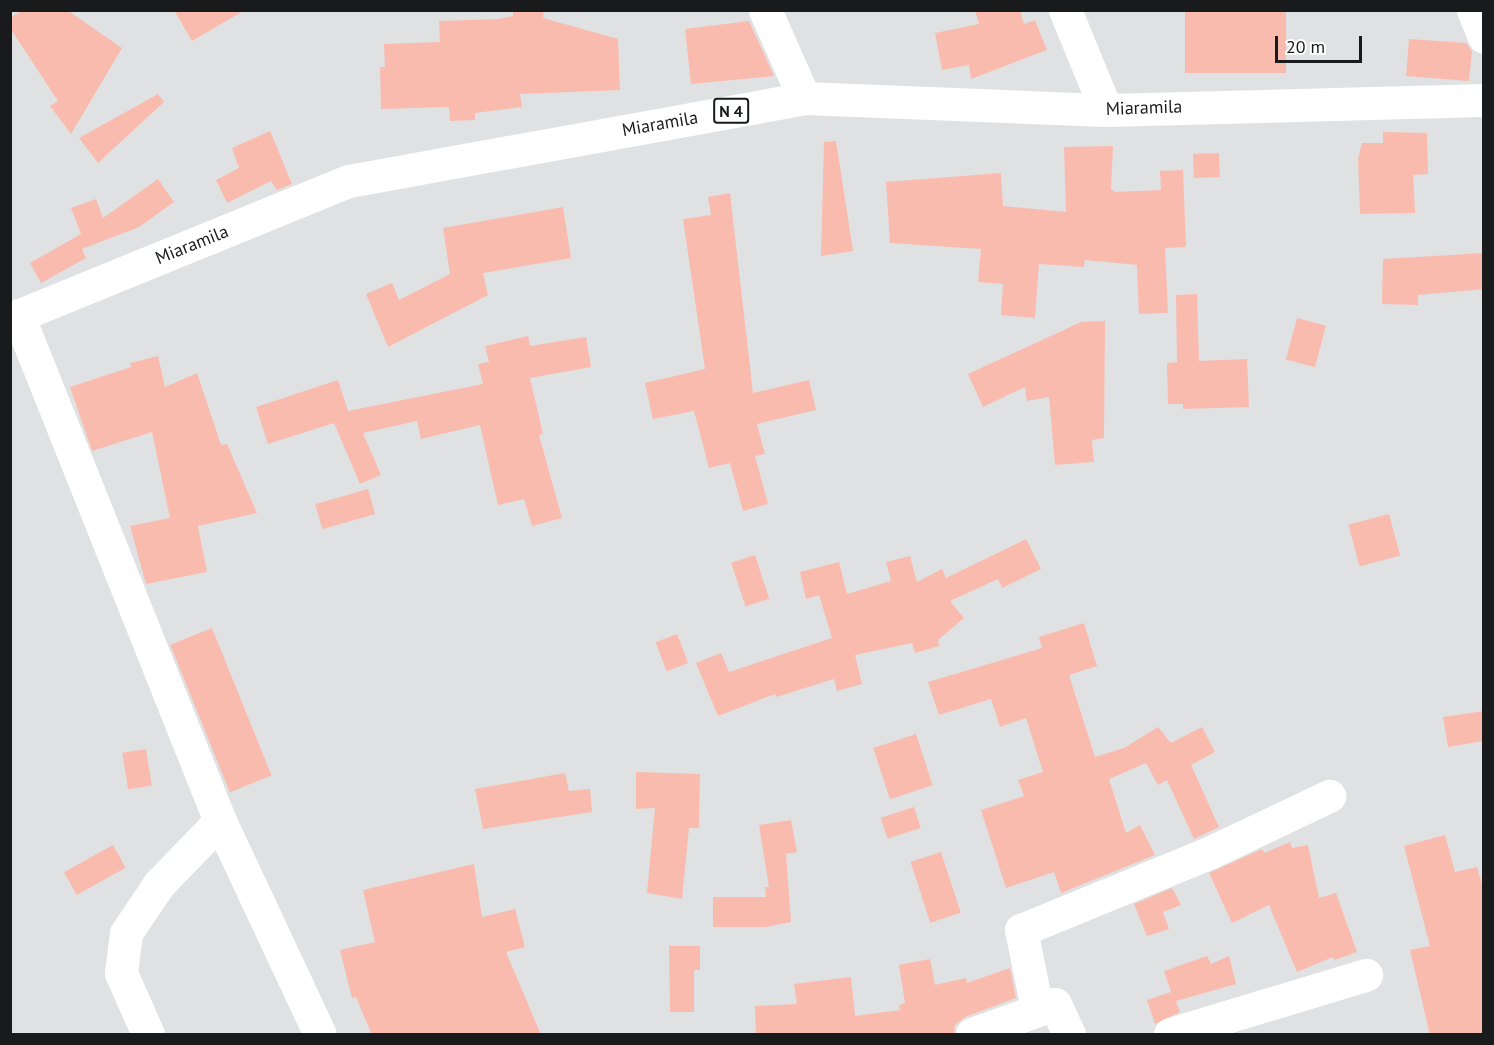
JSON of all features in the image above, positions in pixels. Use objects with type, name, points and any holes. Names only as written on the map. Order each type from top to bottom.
[{"type":"street","points":[[765,10],[804,98]]},
{"type":"street","points":[[1065,10],[1106,110]]},
{"type":"street","points":[[1473,10],[1484,37]]},
{"type":"street","name":"Miaramila","points":[[14,317],[349,181],[804,98],[1106,110],[1484,100]]},
{"type":"street","points":[[14,317],[220,821],[320,1035]]},
{"type":"street","points":[[1037,1009],[1021,930],[1211,852],[1329,796]]},
{"type":"street","points":[[148,1035],[121,973],[126,933],[159,884],[220,821]]},
{"type":"street","points":[[1170,1035],[1366,975]]},
{"type":"street","points":[[972,1035],[1055,1004],[1069,1035]]},
{"type":"building","points":[[23,10],[67,10],[122,48],[71,134],[50,106],[58,101],[10,28],[10,18]]},
{"type":"building","points":[[174,10],[245,10],[192,41]]},
{"type":"building","points":[[513,10],[544,10],[543,18],[618,39],[620,90],[520,94],[522,107],[475,113],[475,120],[450,121],[449,107],[381,109],[380,67],[385,67],[384,44],[440,42],[439,21],[498,19],[513,16]]},
{"type":"building","points":[[975,10],[1020,10],[1024,24],[1035,20],[1047,50],[971,79],[969,65],[942,70],[935,33],[979,24]]},
{"type":"building","points":[[1185,10],[1286,10],[1286,73],[1185,73]]},
{"type":"building","points":[[749,21],[774,76],[691,84],[685,29]]},
{"type":"building","points":[[1409,39],[1466,43],[1472,51],[1469,81],[1406,76]]},
{"type":"building","points":[[158,94],[164,102],[98,163],[79,138]]},
{"type":"building","points":[[270,131],[292,184],[277,190],[271,181],[227,203],[216,180],[239,168],[232,148]]},
{"type":"building","points":[[1383,132],[1427,133],[1428,174],[1413,175],[1415,213],[1360,214],[1358,159],[1362,143],[1383,143]]},
{"type":"building","points":[[836,141],[853,251],[821,256],[824,142]]},
{"type":"building","points":[[1113,146],[1111,189],[1115,192],[1161,190],[1160,171],[1183,170],[1186,247],[1165,248],[1168,313],[1139,314],[1137,265],[1085,260],[1084,267],[1039,264],[1035,318],[1001,315],[1003,284],[978,282],[981,249],[890,243],[886,182],[1001,173],[1003,206],[1066,212],[1064,147]]},
{"type":"building","points":[[1219,153],[1220,177],[1194,178],[1193,154]]},
{"type":"building","points":[[158,179],[174,202],[139,227],[82,249],[86,258],[41,283],[30,263],[81,234],[71,208],[96,199],[103,218]]},
{"type":"building","points":[[730,193],[753,393],[809,380],[816,410],[757,424],[765,454],[755,456],[768,504],[743,511],[730,463],[709,468],[694,411],[653,419],[645,383],[705,369],[683,219],[711,215],[708,197]]},
{"type":"building","points":[[563,207],[571,258],[483,273],[488,295],[388,347],[366,294],[392,283],[399,300],[450,274],[443,228]]},
{"type":"building","points":[[1484,253],[1484,289],[1418,295],[1418,305],[1382,304],[1383,259]]},
{"type":"building","points":[[1197,294],[1199,361],[1247,359],[1249,407],[1183,409],[1183,404],[1168,404],[1167,363],[1177,362],[1176,295]]},
{"type":"building","points":[[1297,318],[1326,326],[1315,367],[1286,360]]},
{"type":"building","points":[[1105,321],[1104,438],[1092,440],[1094,462],[1055,465],[1049,397],[1027,401],[1025,387],[983,407],[968,374],[1081,322]]},
{"type":"building","points":[[528,336],[530,346],[586,337],[591,367],[530,378],[543,434],[539,435],[562,518],[532,526],[524,499],[498,505],[480,425],[421,439],[417,421],[363,433],[381,475],[360,484],[334,423],[268,444],[256,407],[338,380],[348,411],[483,384],[478,364],[489,362],[485,346]]},
{"type":"building","points":[[158,356],[165,387],[197,373],[221,445],[227,444],[257,513],[198,526],[207,572],[146,584],[130,526],[170,518],[152,432],[92,451],[70,387],[131,367],[130,363]]},
{"type":"building","points":[[368,489],[375,514],[322,529],[315,504]]},
{"type":"building","points":[[1389,514],[1400,556],[1360,566],[1348,525]]},
{"type":"building","points":[[1026,539],[1041,569],[1002,588],[998,579],[950,601],[964,618],[938,640],[939,646],[915,653],[912,643],[855,655],[862,684],[837,691],[834,679],[776,697],[775,694],[718,716],[696,663],[721,653],[729,672],[832,638],[819,595],[806,599],[800,572],[839,562],[847,594],[891,581],[886,562],[910,556],[917,582],[942,569],[946,578]]},
{"type":"building","points":[[755,555],[769,599],[745,606],[731,563]]},
{"type":"building","points":[[1084,623],[1097,666],[1069,675],[1095,757],[1124,748],[1158,727],[1171,743],[1202,727],[1215,752],[1191,765],[1219,827],[1194,839],[1167,780],[1158,785],[1146,763],[1109,779],[1126,833],[1140,825],[1155,855],[1061,893],[1054,872],[1006,888],[981,810],[1024,796],[1018,780],[1043,772],[1026,718],[1000,727],[991,699],[939,715],[928,682],[1042,648],[1039,637]]},
{"type":"building","points":[[212,628],[272,775],[230,792],[170,645]]},
{"type":"building","points":[[677,634],[688,663],[667,671],[656,642]]},
{"type":"building","points":[[1484,711],[1484,741],[1448,747],[1443,717]]},
{"type":"building","points":[[916,734],[933,785],[890,799],[873,748]]},
{"type":"building","points":[[146,749],[152,786],[128,789],[122,753]]},
{"type":"building","points":[[636,772],[700,774],[699,828],[689,828],[682,899],[647,893],[655,808],[636,809]]},
{"type":"building","points":[[565,773],[569,791],[590,789],[592,812],[483,829],[475,789]]},
{"type":"building","points":[[914,807],[921,828],[888,839],[881,818]]},
{"type":"building","points":[[791,820],[797,852],[786,854],[791,922],[765,927],[713,927],[713,897],[766,897],[765,887],[769,887],[759,825]]},
{"type":"building","points":[[1445,835],[1455,872],[1477,867],[1484,891],[1484,1035],[1430,1035],[1410,950],[1430,946],[1404,846]]},
{"type":"building","points":[[1290,842],[1292,848],[1308,845],[1319,898],[1336,893],[1357,952],[1335,960],[1333,957],[1297,972],[1269,905],[1232,923],[1209,873],[1262,849],[1264,853]]},
{"type":"building","points":[[113,845],[126,868],[77,895],[64,872]]},
{"type":"building","points":[[941,852],[961,913],[930,923],[911,862]]},
{"type":"building","points":[[474,864],[482,917],[515,909],[525,947],[506,952],[541,1035],[372,1035],[356,997],[352,998],[340,950],[375,942],[363,890]]},
{"type":"building","points":[[1172,888],[1181,905],[1163,912],[1169,929],[1147,936],[1134,904]]},
{"type":"building","points":[[669,946],[700,946],[700,970],[694,970],[694,1012],[670,1012]]},
{"type":"building","points":[[1207,956],[1211,964],[1229,956],[1236,984],[1176,1001],[1180,1012],[1155,1024],[1147,1000],[1171,992],[1164,971]]},
{"type":"building","points":[[930,959],[935,985],[966,978],[967,983],[1010,968],[1016,998],[965,1017],[955,1025],[954,1035],[756,1035],[755,1006],[797,1004],[794,984],[851,977],[855,1016],[900,1010],[899,1005],[905,1003],[899,965]]}]
